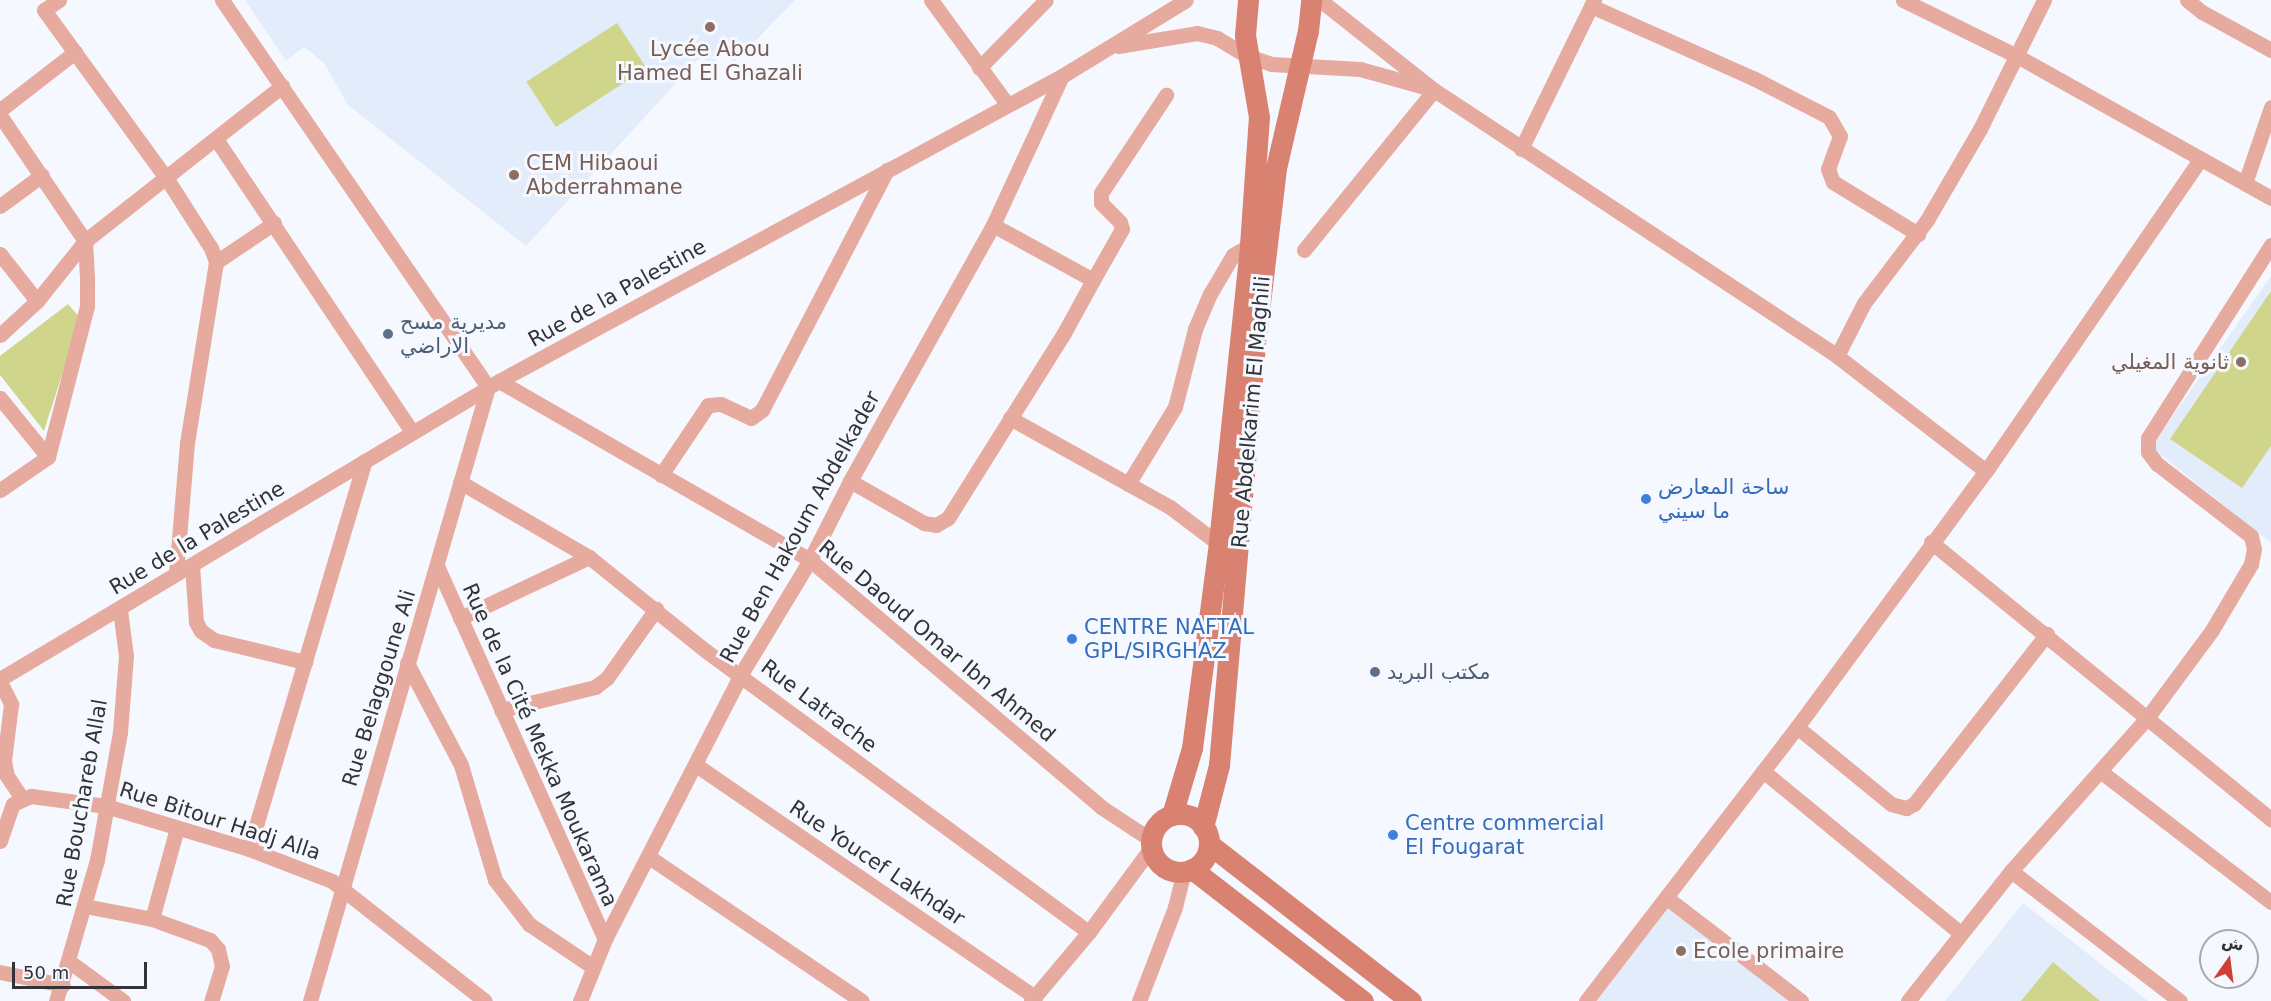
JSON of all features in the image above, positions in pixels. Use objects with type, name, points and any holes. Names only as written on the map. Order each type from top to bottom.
[{"type":"street","points":[[58,0],[40,5],[167,179],[211,248],[216,262],[188,432],[176,574]]},
{"type":"street","points":[[222,0],[493,384]]},
{"type":"street","points":[[931,0],[1007,104]]},
{"type":"street","points":[[979,68],[1046,0]]},
{"type":"street","name":"Rue de la Palestine","points":[[0,680],[493,384],[1062,75],[1186,0]]},
{"type":"street","points":[[1172,816],[1192,748],[1219,542],[1250,244],[1259,117],[1247,56],[1248,0]]},
{"type":"street","name":"Rue Abdelkarim El Maghili","points":[[1206,835],[1219,765],[1276,168],[1311,0]]},
{"type":"street","points":[[1320,0],[1434,90],[1837,356],[1986,471]]},
{"type":"street","points":[[1837,356],[1864,303],[1918,234],[1980,129],[2044,0]]},
{"type":"street","points":[[2187,0],[2202,12],[2271,50]]},
{"type":"street","points":[[1907,1],[2017,56],[2271,198]]},
{"type":"street","points":[[1521,149],[1592,3],[1753,78],[1829,117],[1840,136],[1828,169],[1833,182],[1918,234]]},
{"type":"street","points":[[1106,48],[1197,33],[1217,38],[1247,56],[1298,66],[1360,69],[1434,90]]},
{"type":"street","points":[[0,490],[48,457],[87,306],[85,241],[0,115],[75,52]]},
{"type":"street","name":"Rue Ben Hakoum Abdelkader","points":[[580,1001],[605,939],[650,857],[741,674],[810,560],[850,481],[993,225],[1062,75]]},
{"type":"street","points":[[0,335],[37,302],[85,241],[167,179],[282,86]]},
{"type":"street","points":[[1304,250],[1434,90]]},
{"type":"street","points":[[850,481],[910,517],[936,525],[948,518],[1122,229],[1120,222],[1101,203],[1101,193],[1166,96]]},
{"type":"street","points":[[2245,183],[2271,107]]},
{"type":"street","points":[[216,139],[412,432]]},
{"type":"street","points":[[1586,1001],[1797,727],[1931,542],[1986,471],[2200,160]]},
{"type":"street","points":[[661,474],[708,405],[722,404],[751,418],[762,410],[887,170]]},
{"type":"street","points":[[0,206],[42,175]]},
{"type":"street","points":[[216,262],[274,223]]},
{"type":"street","points":[[993,225],[1093,280]]},
{"type":"street","points":[[1128,484],[1174,407],[1195,329],[1210,294],[1233,255],[1250,244]]},
{"type":"street","points":[[1908,1001],[2011,871],[2147,718],[2212,630],[2251,564],[2254,549],[2251,536],[2157,464],[2148,452],[2148,438],[2271,245]]},
{"type":"street","points":[[0,254],[37,302]]},
{"type":"street","name":"Rue Daoud Omar Ibn Ahmed","points":[[493,384],[661,474],[810,560],[1101,807],[1151,844]]},
{"type":"street","name":"Rue Belaggoune Ali","points":[[310,1001],[322,949],[344,890],[407,663],[438,568],[460,482],[493,384]]},
{"type":"street","points":[[0,398],[48,457]]},
{"type":"street","points":[[1010,418],[1170,507],[1219,542],[1237,561]]},
{"type":"street","points":[[249,849],[365,461]]},
{"type":"street","name":"Rue Latrache","points":[[460,482],[589,557],[741,674],[1089,932]]},
{"type":"street","points":[[1931,542],[2047,634],[2271,819]]},
{"type":"street","points":[[460,618],[589,557]]},
{"type":"street","points":[[192,565],[196,622],[201,631],[214,640],[305,662]]},
{"type":"street","name":"Rue de la Cité Mekka Moukarama","points":[[438,568],[605,939]]},
{"type":"street","points":[[501,710],[595,687],[607,678],[656,609]]},
{"type":"street","name":"Rue Bouchareb Allal","points":[[56,1001],[63,985],[86,906],[120,732],[126,656],[120,610]]},
{"type":"street","points":[[1797,727],[1891,804],[1906,808],[1914,804],[2047,634]]},
{"type":"street","points":[[407,663],[461,765],[495,880],[529,924],[593,967]]},
{"type":"street","points":[[0,680],[11,704],[4,761],[7,776],[22,798],[9,812],[0,841]]},
{"type":"street","name":"Rue Youcef Lakhdar","points":[[696,765],[1033,999]]},
{"type":"street","points":[[1763,771],[1960,933]]},
{"type":"street","points":[[2100,771],[2271,902]]},
{"type":"street","name":"Rue Bitour Hadj Alla","points":[[22,798],[106,806],[310,869],[344,890],[485,1001]]},
{"type":"street","points":[[1033,999],[1089,932],[1151,844],[1157,825],[1172,816],[1190,816],[1206,835],[1411,1001]]},
{"type":"street","points":[[152,919],[177,828]]},
{"type":"street","points":[[1139,1001],[1188,871],[1204,859],[1206,835]]},
{"type":"street","points":[[1151,844],[1159,863],[1188,871],[1363,1001]]},
{"type":"street","points":[[650,857],[862,1001]]},
{"type":"street","points":[[2011,871],[2180,1001]]},
{"type":"street","points":[[1667,898],[1801,1001]]},
{"type":"street","points":[[86,906],[152,919],[210,940],[218,949],[222,966],[211,1001]]},
{"type":"street","points":[[70,962],[123,1001]]},
{"type":"street","points":[[0,972],[63,985]]},
{"type":"shaded area","name":"CEM Hibaoui Abderrahmane","points":[[245,0],[795,0],[735,62],[722,54],[710,66],[701,56],[526,246],[348,105],[324,63],[304,47],[286,61]]},
{"type":"shaded area","name":"ثانوية المغيلي","points":[[2271,276],[2271,543],[2151,447]]},
{"type":"shaded area","name":"Ecole primaire","points":[[1668,901],[1793,1001],[1594,1001]]},
{"type":"shaded area","points":[[2023,903],[2148,1001],[1945,1001]]},
{"type":"green space","points":[[617,23],[646,68],[556,127],[526,82]]},
{"type":"green space","name":"ثانوية المغيلي","points":[[2271,291],[2271,446],[2242,488],[2170,439]]},
{"type":"green space","points":[[68,304],[80,318],[44,431],[0,375],[0,356]]},
{"type":"green space","points":[[2053,962],[2100,1001],[2021,1001]]},
{"type":"place","name":"Lycée Abou Hamed El Ghazali","points":[[710,27]]},
{"type":"place","name":"CEM Hibaoui Abderrahmane","points":[[514,175]]},
{"type":"place","name":"مديرية مسح الاراضي","points":[[388,334]]},
{"type":"place","name":"ثانوية المغيلي","points":[[2241,362]]},
{"type":"place","name":"ساحة المعارض ما سيني","points":[[1646,499]]},
{"type":"place","name":"CENTRE NAFTAL GPL/SIRGHAZ","points":[[1072,639]]},
{"type":"place","name":"مكتب البريد","points":[[1375,672]]},
{"type":"place","name":"Centre commercial El Fougarat","points":[[1393,835]]},
{"type":"place","name":"Ecole primaire","points":[[1681,951]]}]
